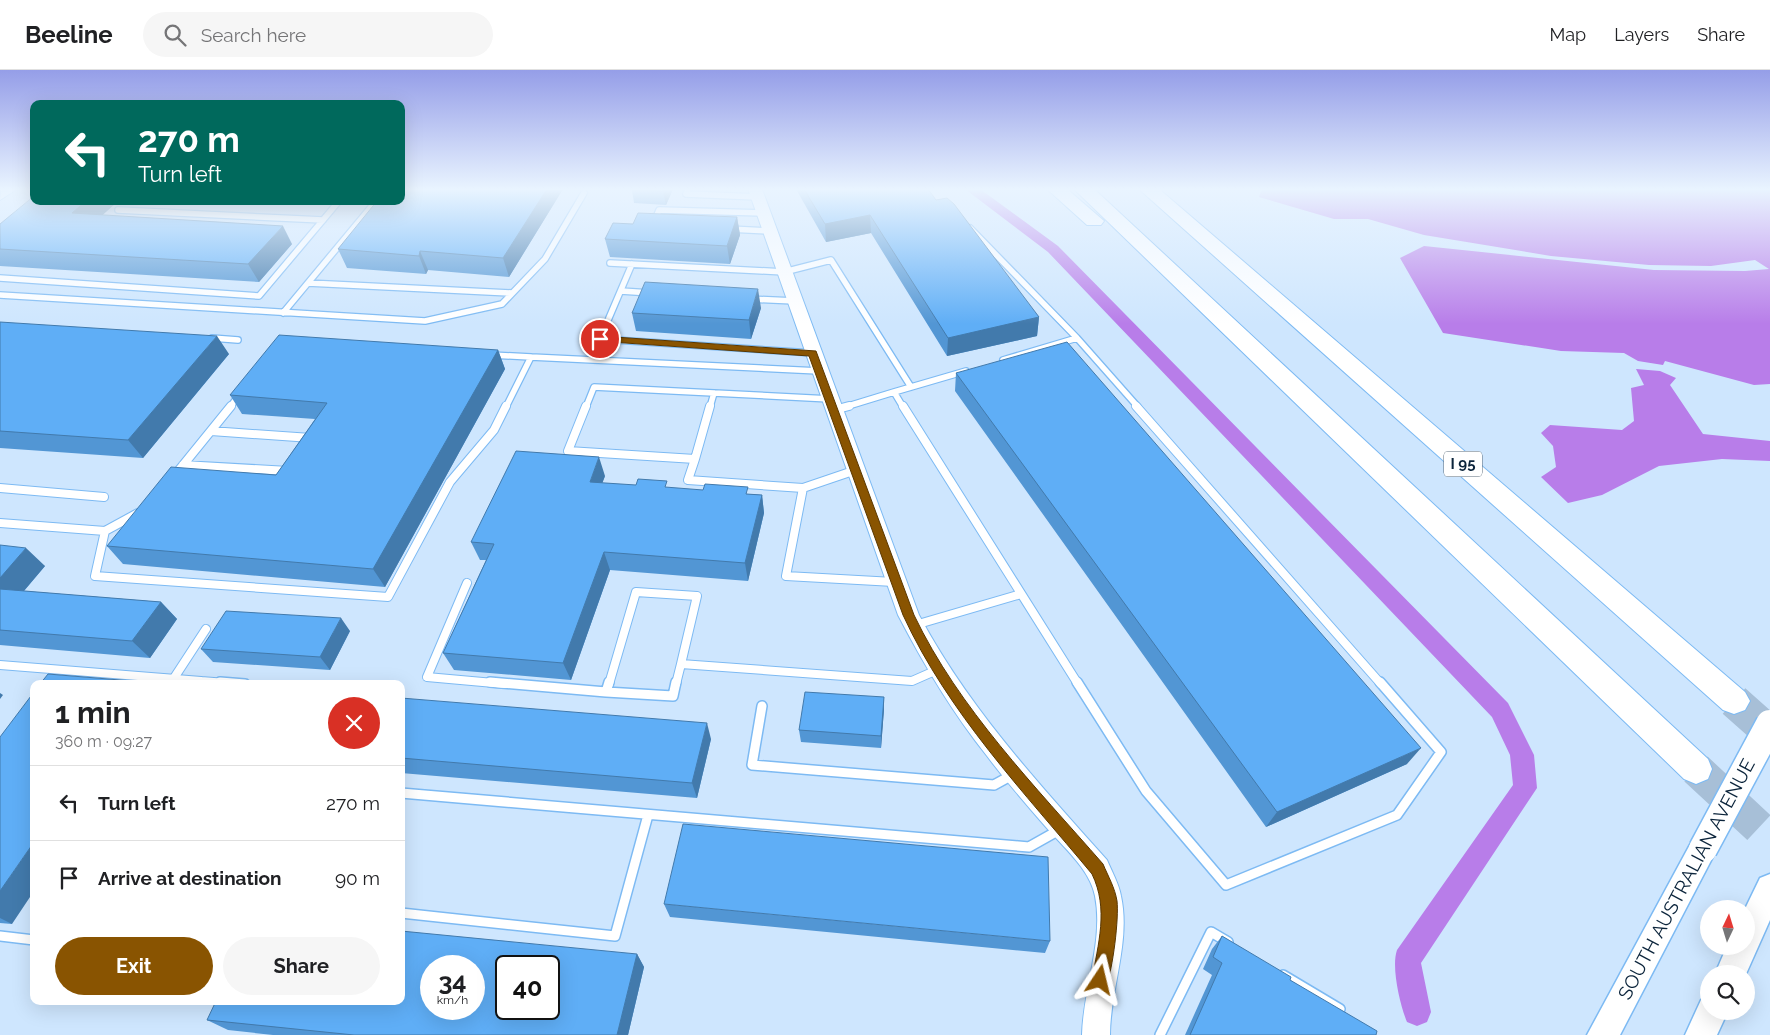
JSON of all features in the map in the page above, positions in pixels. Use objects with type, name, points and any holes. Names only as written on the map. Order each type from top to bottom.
[{"type":"highway","points":[[1114,234],[1213,311]]},
{"type":"highway","points":[[1131,234],[1696,769]]},
{"type":"highway","name":"I 95","points":[[1200,234],[1734,701]]},
{"type":"main road","name":"SOUTH AUSTRALIAN AVENUE","points":[[1603,1035],[1770,724]]},
{"type":"main road","points":[[1755,920],[1766,897]]},
{"type":"main road","points":[[1701,1035],[1708,1020]]},
{"type":"street","points":[[771,234],[816,362],[914,626],[937,670],[979,730],[1098,869],[1109,900],[1107,941],[1097,1000],[1096,1035]]},
{"type":"lane","points":[[0,278],[259,296],[311,234]]},
{"type":"lane","points":[[282,313],[349,234]]},
{"type":"lane","points":[[0,295],[425,321],[502,304],[545,260],[560,234]]},
{"type":"lane","points":[[894,392],[1146,792],[1226,885],[1397,815],[1441,752],[1077,338],[977,234]]},
{"type":"lane","points":[[610,263],[784,272],[831,260],[911,387]]},
{"type":"lane","points":[[632,264],[600,339],[816,362]]},
{"type":"lane","points":[[308,283],[512,293]]},
{"type":"lane","points":[[621,291],[660,293]]},
{"type":"lane","points":[[737,298],[795,301]]},
{"type":"lane","points":[[209,338],[238,340]]},
{"type":"lane","points":[[994,363],[1077,338]]},
{"type":"lane","points":[[483,354],[531,357],[816,362]]},
{"type":"lane","points":[[105,531],[95,576],[388,598],[450,482],[494,430],[531,357]]},
{"type":"lane","points":[[695,459],[568,451],[594,387],[714,393],[832,404],[894,392],[975,368]]},
{"type":"lane","points":[[168,485],[246,387]]},
{"type":"lane","points":[[714,393],[688,480],[803,488],[856,470]]},
{"type":"lane","points":[[210,432],[312,438]]},
{"type":"lane","points":[[183,465],[291,471]]},
{"type":"lane","points":[[0,488],[104,497]]},
{"type":"lane","points":[[803,488],[786,576],[897,583]]},
{"type":"lane","points":[[0,523],[105,531],[144,509]]},
{"type":"lane","points":[[468,583],[427,677],[606,692],[673,696],[697,596],[636,592],[606,692]]},
{"type":"lane","points":[[914,626],[1021,594]]},
{"type":"lane","points":[[174,678],[206,629]]},
{"type":"lane","points":[[0,664],[187,680]]},
{"type":"lane","points":[[681,664],[912,681],[937,670]]},
{"type":"lane","points":[[49,676],[55,669]]},
{"type":"lane","points":[[762,706],[752,765],[994,785],[1016,773]]},
{"type":"lane","points":[[405,793],[1029,847],[1063,828]]},
{"type":"lane","points":[[405,913],[615,936],[648,815]]},
{"type":"lane","points":[[1160,1035],[1211,932],[1236,947]]},
{"type":"lane","points":[[0,936],[30,940]]},
{"type":"lane","points":[[1270,967],[1353,1018]]},
{"type":"shaded area","points":[[1421,234],[1770,234],[1770,384],[1754,385],[1665,361],[1663,365],[1638,361],[1624,353],[1561,351],[1443,333],[1400,258],[1424,246],[1654,270],[1745,271],[1769,269],[1755,260],[1711,266],[1649,265],[1551,256]]},
{"type":"shaded area","points":[[1636,369],[1660,371],[1676,378],[1670,385],[1703,434],[1770,441],[1770,461],[1722,459],[1659,466],[1602,495],[1568,503],[1541,477],[1556,467],[1553,446],[1541,433],[1550,425],[1622,430],[1634,421],[1631,388],[1644,385]]},
{"type":"building","points":[[0,234],[276,234],[248,264],[0,249]]},
{"type":"building","points":[[350,234],[518,234],[503,258],[420,251],[419,256],[338,249]]},
{"type":"building","points":[[607,234],[731,234],[727,246],[605,239]]},
{"type":"building","points":[[882,234],[977,234],[1039,317],[948,338]]},
{"type":"building","points":[[645,282],[758,289],[749,320],[632,313]]},
{"type":"building","points":[[0,322],[217,336],[128,440],[0,431]]},
{"type":"building","points":[[279,335],[498,350],[373,569],[107,546],[171,467],[276,475],[327,403],[230,395]]},
{"type":"building","points":[[1067,342],[1421,748],[1277,812],[956,373]]},
{"type":"building","points":[[516,451],[599,457],[590,482],[636,485],[638,479],[667,481],[665,487],[703,490],[705,484],[748,487],[746,494],[762,495],[745,563],[604,552],[563,663],[443,653],[494,544],[471,542]]},
{"type":"building","points":[[0,545],[26,548],[0,578]]},
{"type":"building","points":[[0,589],[161,602],[132,641],[0,630]]},
{"type":"building","points":[[226,611],[341,618],[320,657],[201,649]]},
{"type":"building","points":[[48,674],[120,680],[43,680]]},
{"type":"building","points":[[805,692],[884,697],[881,736],[799,730]]},
{"type":"building","points":[[30,697],[30,848],[0,891],[0,737]]},
{"type":"building","points":[[405,698],[707,723],[692,783],[405,758]]},
{"type":"building","points":[[683,824],[1048,857],[1050,941],[664,904]]},
{"type":"building","points":[[405,931],[637,954],[617,1035],[354,1035],[207,1020],[214,1005],[405,1005]]},
{"type":"building","points":[[1222,936],[1291,977],[1290,980],[1377,1031],[1376,1035],[1190,1035],[1222,963],[1213,957]]},
{"type":"waterway","points":[[1033,234],[1053,249],[1500,710],[1522,755],[1525,788],[1407,960],[1417,1012]]},
{"type":"tunnel","points":[[1734,701],[1770,733]]},
{"type":"tunnel","points":[[1696,769],[1770,838]]},
{"type":"route","points":[[600,339],[813,354],[908,615],[923,646],[937,670],[979,730],[1098,869],[1105,884],[1109,900],[1110,918],[1100,980]]}]
